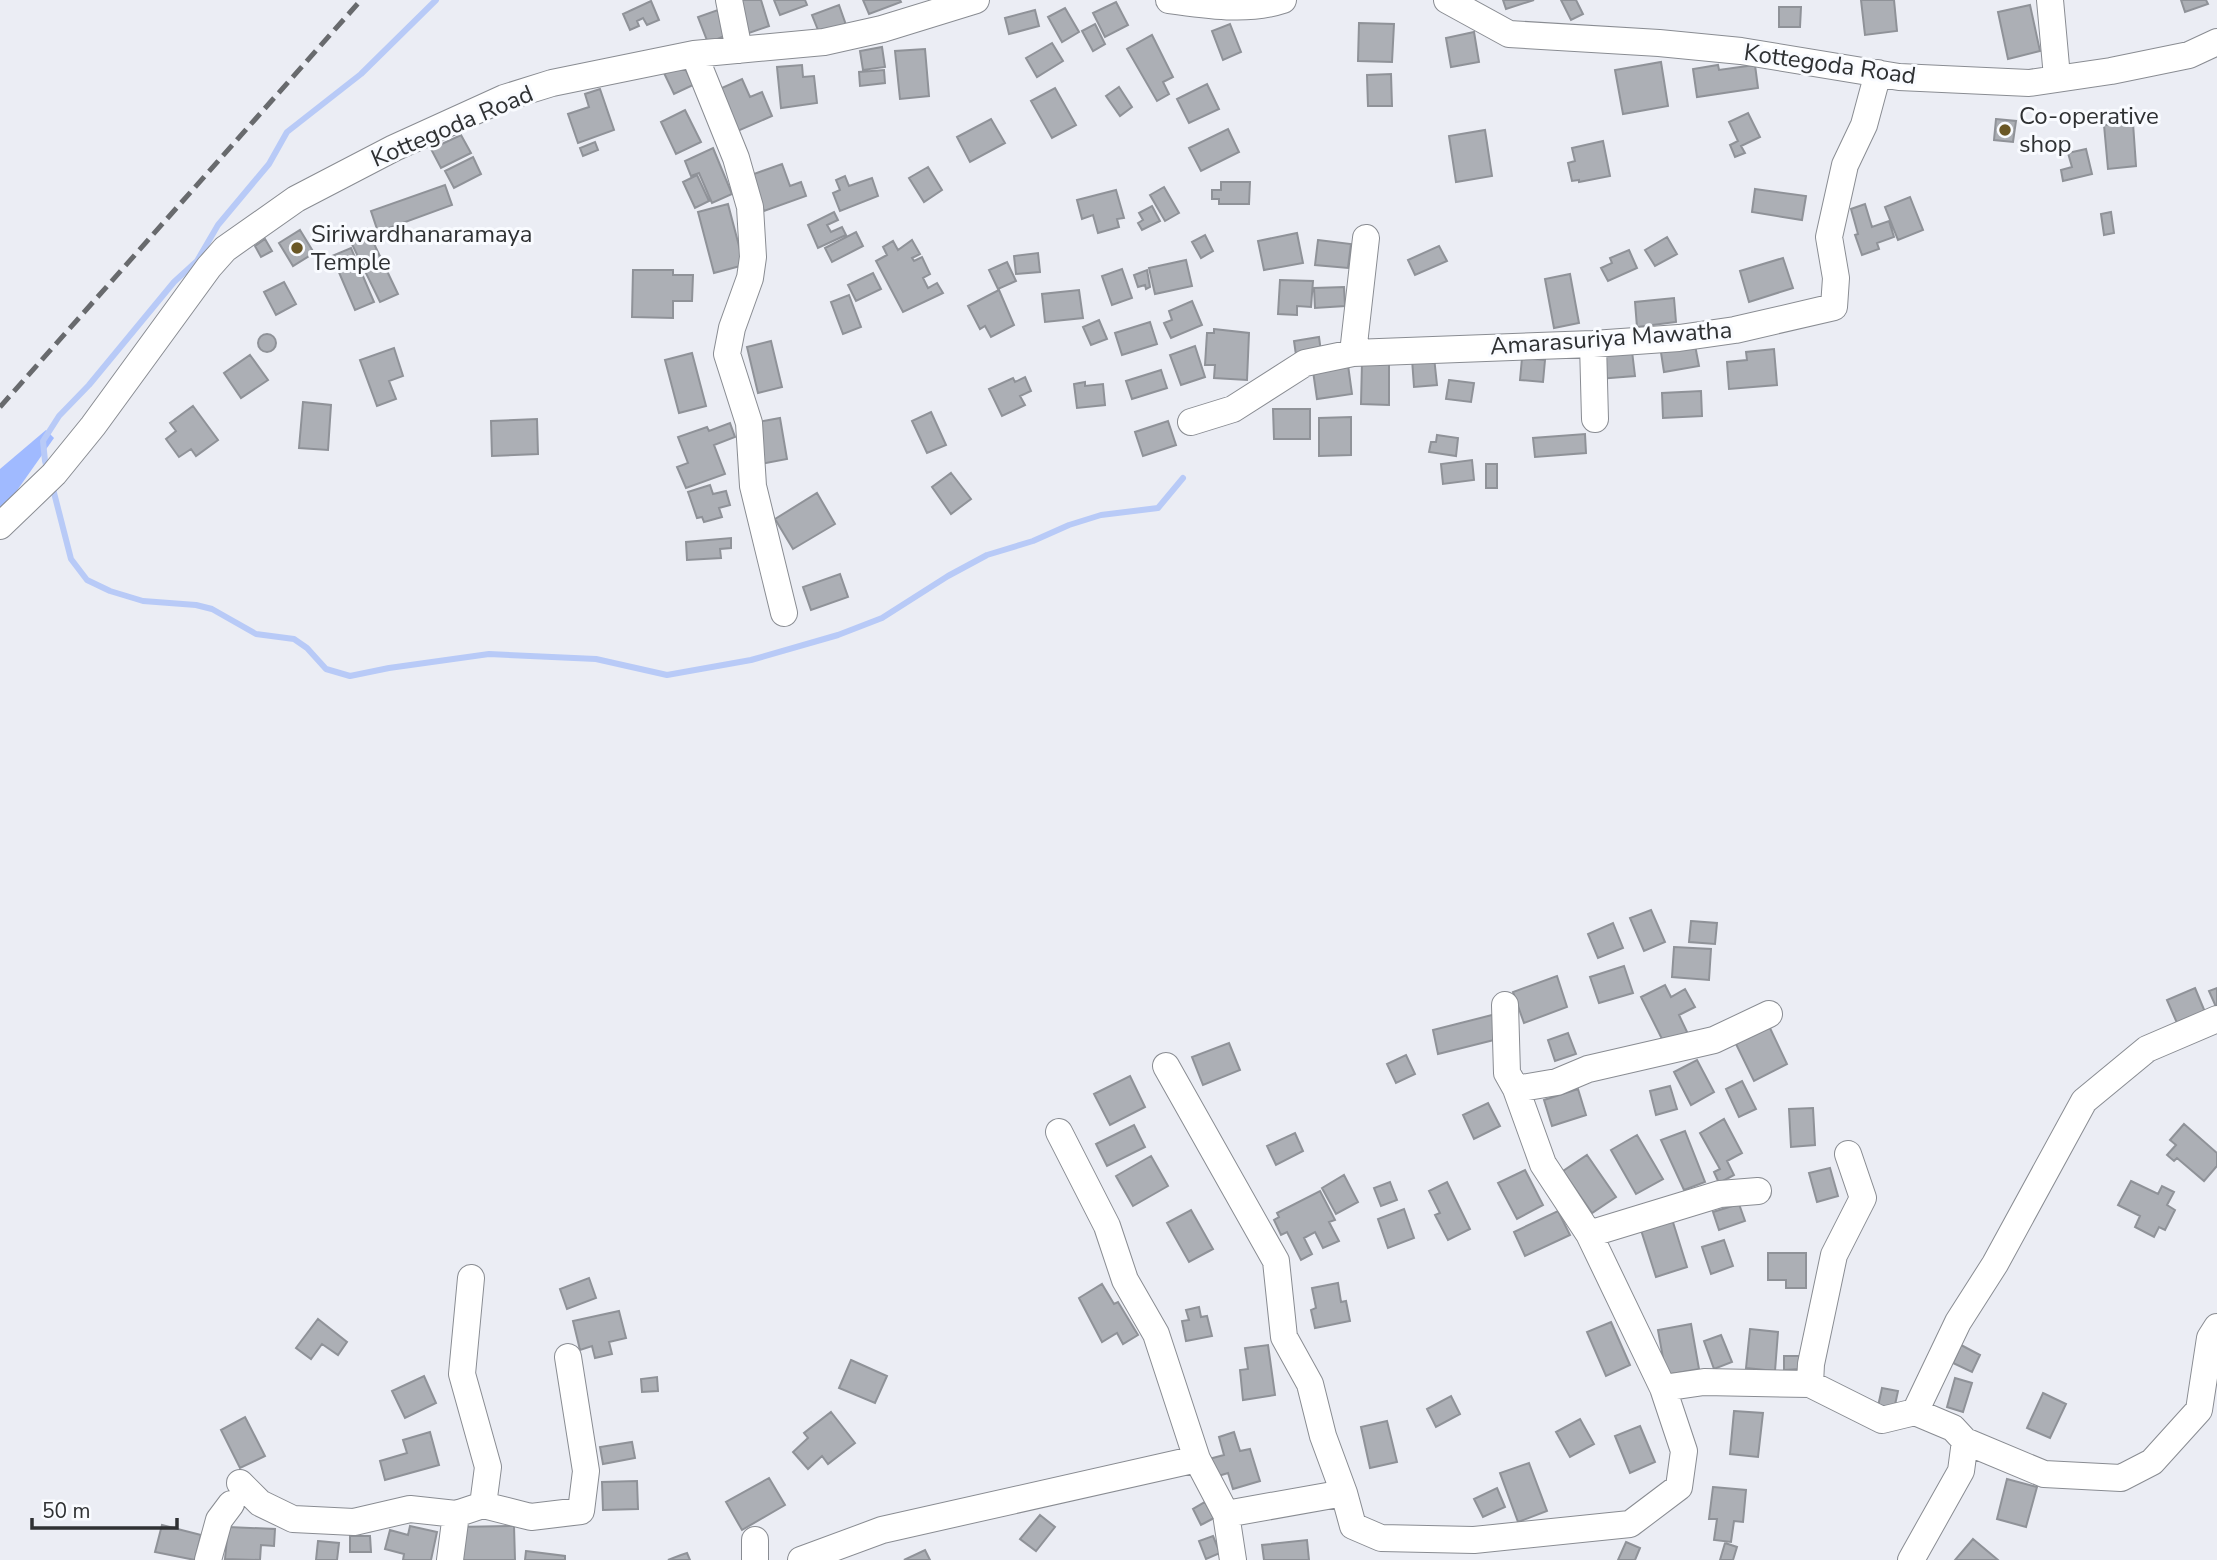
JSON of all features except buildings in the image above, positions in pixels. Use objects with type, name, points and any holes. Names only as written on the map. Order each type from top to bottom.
[{"type":"street","points":[[729,0],[739,50]]},
{"type":"street","name":"Kottegoda Road","points":[[0,526],[49,478],[93,426],[225,249],[296,199],[394,148],[504,99],[552,83],[694,54],[824,42],[882,29],[976,0]]},
{"type":"street","points":[[1170,0],[1217,7],[1270,4],[1283,0]]},
{"type":"street","name":"Kottegoda Road","points":[[1447,0],[1509,34],[1741,51],[1899,77],[2029,83],[2111,71],[2189,55],[2217,42]]},
{"type":"street","points":[[1489,0],[1501,29]]},
{"type":"street","points":[[2050,0],[2057,77]]},
{"type":"street","points":[[694,54],[736,158],[750,207],[753,257],[750,278],[732,328],[727,354],[749,423],[753,486],[784,612]]},
{"type":"street","name":"Amarasuriya Mawatha","points":[[1191,422],[1233,409],[1305,363],[1353,353],[1679,338],[1735,330],[1834,307],[1836,278],[1829,237],[1845,165],[1864,125],[1878,73]]},
{"type":"street","points":[[1353,353],[1366,238]]},
{"type":"street","points":[[1593,344],[1595,419]]},
{"type":"street","points":[[1166,1066],[1276,1261],[1284,1337],[1310,1384],[1323,1436],[1353,1526],[1381,1538],[1474,1539],[1630,1524],[1679,1487],[1684,1451],[1663,1388],[1589,1234],[1544,1164],[1516,1089],[1507,1073],[1505,1005]]},
{"type":"street","points":[[1516,1089],[1556,1082],[1588,1069],[1714,1041],[1769,1014]]},
{"type":"street","points":[[1915,1412],[1958,1322],[1995,1264],[2084,1101],[2147,1049],[2217,1019]]},
{"type":"street","points":[[1059,1132],[1107,1226],[1125,1280],[1156,1334],[1196,1459],[1226,1514],[1233,1560]]},
{"type":"street","points":[[1810,1384],[1811,1364],[1834,1255],[1864,1198],[1848,1154]]},
{"type":"street","points":[[1589,1234],[1720,1194],[1758,1191]]},
{"type":"street","points":[[471,1278],[462,1374],[488,1466],[484,1504]]},
{"type":"street","points":[[1663,1388],[1704,1382],[1810,1384],[1882,1420],[1915,1412],[1953,1428],[1965,1441],[2044,1474],[2120,1478],[2151,1462],[2199,1410],[2210,1338],[2217,1327]]},
{"type":"street","points":[[208,1560],[219,1520],[235,1493],[293,1519],[354,1522],[410,1509],[456,1514],[484,1504],[531,1517],[581,1511],[586,1471],[569,1357]]},
{"type":"street","points":[[1911,1560],[1961,1471],[1965,1441]]},
{"type":"street","points":[[801,1560],[882,1530],[1196,1459]]},
{"type":"street","points":[[1226,1514],[1344,1493]]},
{"type":"street","points":[[450,1560],[456,1514]]},
{"type":"shaded area","points":[[46,430],[54,438],[11,499],[0,509],[0,469]]},
{"type":"waterway","points":[[48,472],[43,441],[59,416],[89,385],[174,282],[197,261],[218,225],[269,164],[287,132],[361,74],[436,0]]},
{"type":"waterway","points":[[52,485],[71,559],[87,580],[110,591],[143,601],[196,605],[212,609],[256,634],[294,639],[307,648],[326,669],[350,676],[489,654],[596,659],[667,675],[751,660],[838,635],[882,618],[987,555],[1101,515],[1158,508],[1183,478]]},
{"type":"railway","points":[[0,407],[361,0]]},
{"type":"place","name":"Co-operative shop","points":[[2005,130]]},
{"type":"place","name":"Siriwardhanaramaya Temple","points":[[297,248]]}]
